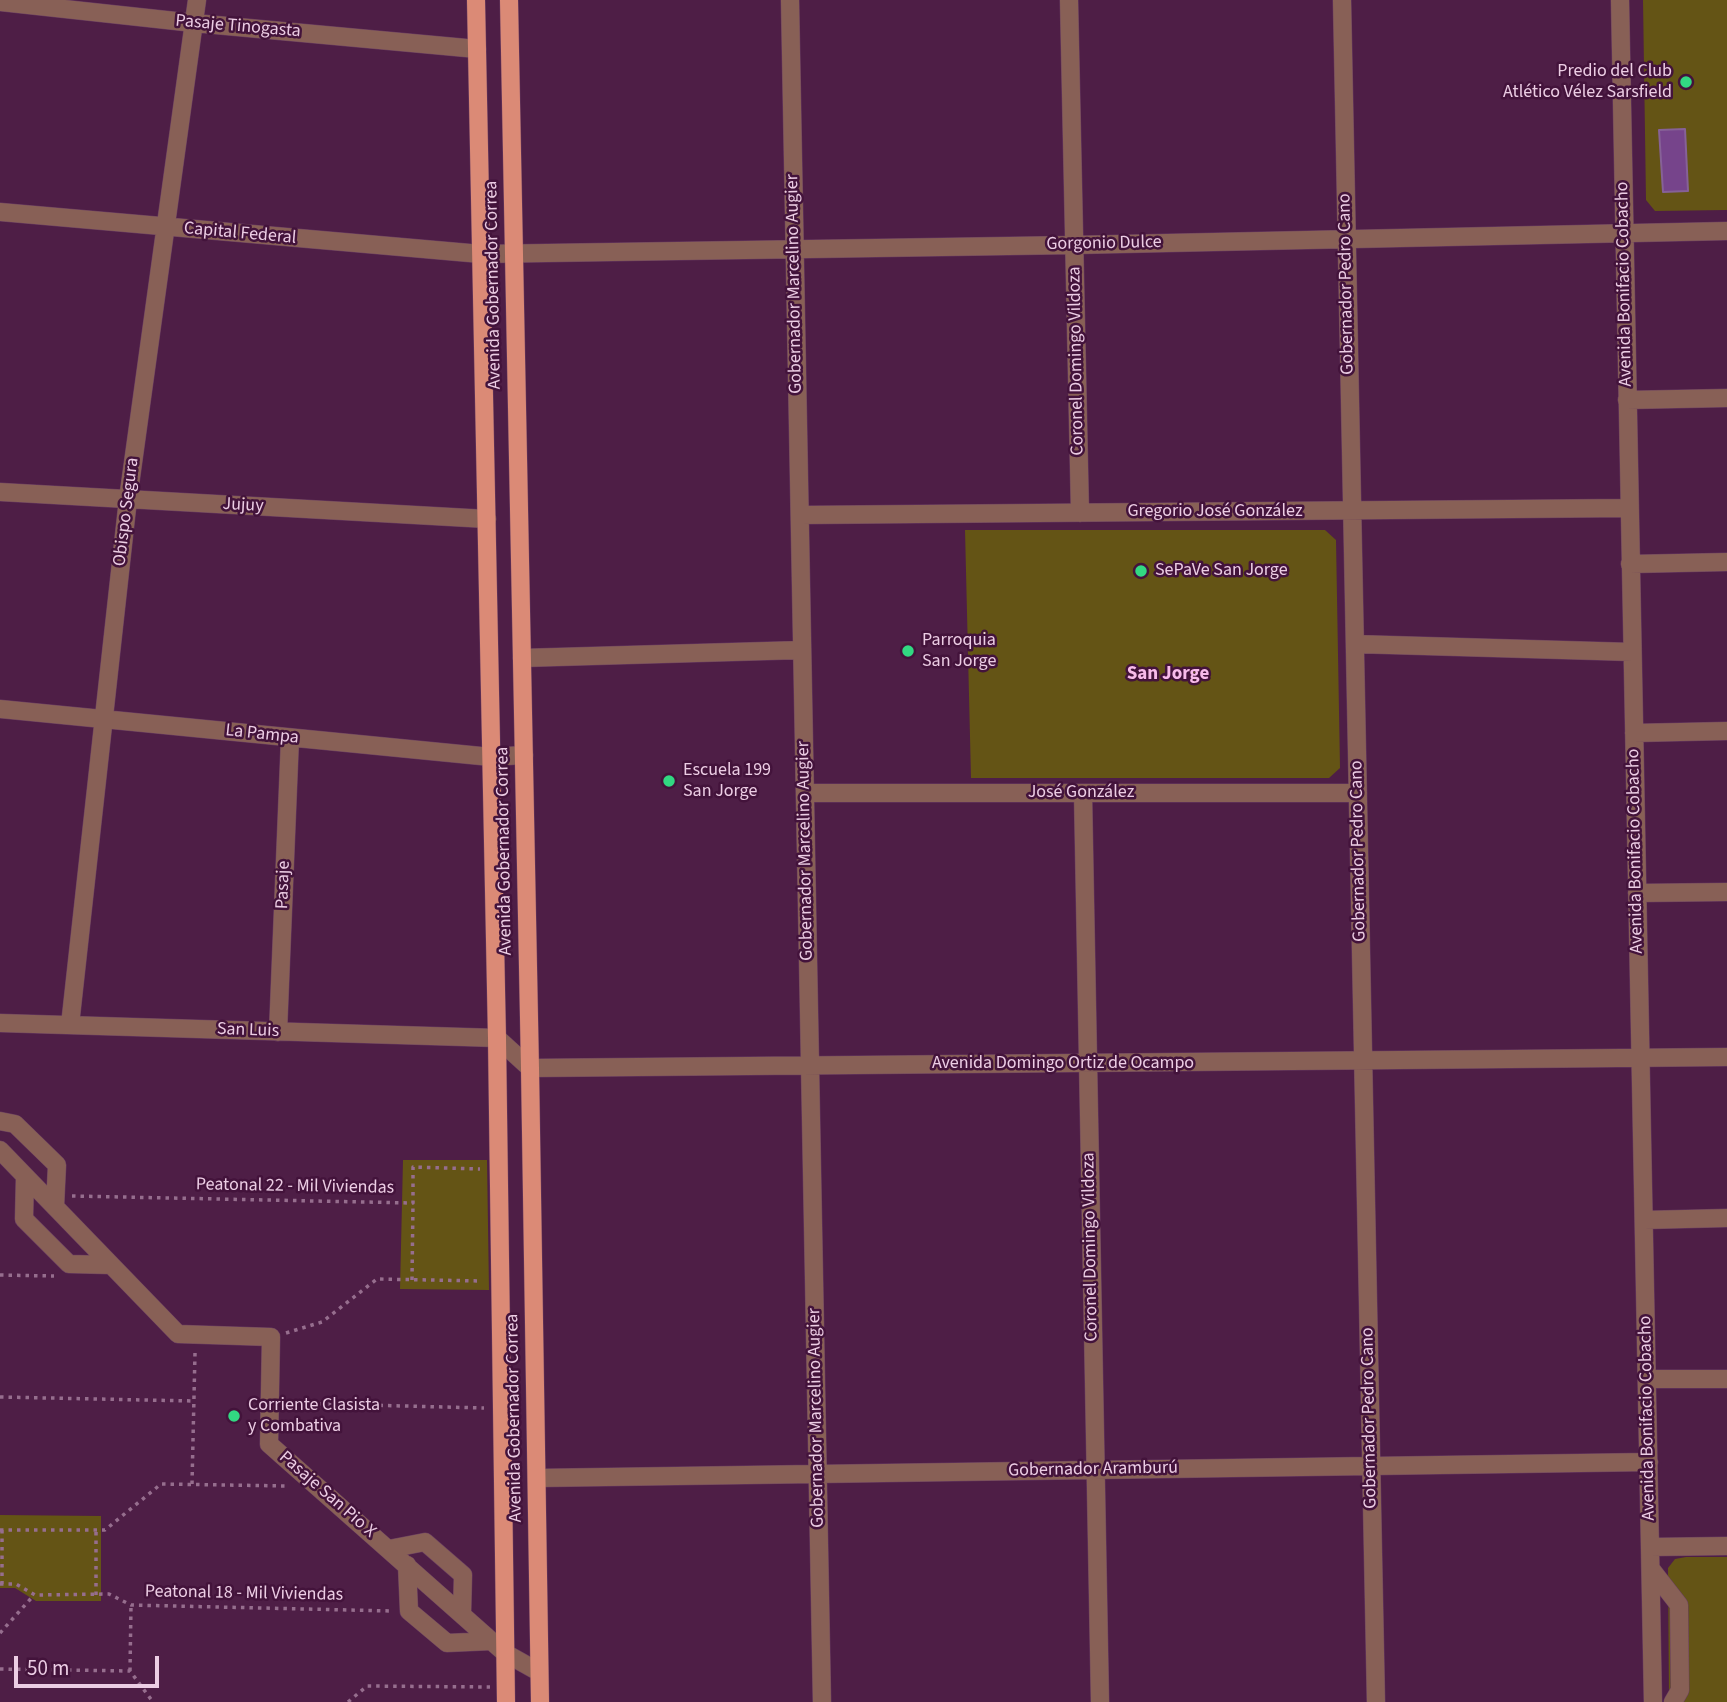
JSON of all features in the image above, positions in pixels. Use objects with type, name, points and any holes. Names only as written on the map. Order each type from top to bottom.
[{"type":"main road","name":"Avenida Gobernador Correa","points":[[476,0],[499,1169],[502,1409],[498,1647],[506,1694]]},
{"type":"main road","name":"Avenida Gobernador Correa","points":[[509,0],[540,1702]]},
{"type":"street","name":"Obispo Segura","points":[[70,1025],[128,499],[197,0]]},
{"type":"street","name":"Gobernador Marcelino Augier","points":[[790,0],[822,1702]]},
{"type":"street","name":"Coronel Domingo Vildoza","points":[[1069,0],[1080,513]]},
{"type":"street","name":"Gobernador Pedro Cano","points":[[1342,0],[1376,1702]]},
{"type":"street","name":"Avenida Bonifacio Cobacho","points":[[1620,0],[1653,1702]]},
{"type":"street","name":"Pasaje Tinogasta","points":[[0,2],[477,49]]},
{"type":"street","name":"Capital Federal","points":[[0,212],[481,254]]},
{"type":"street","name":"Gorgonio Dulce","points":[[481,254],[1074,245],[1727,230]]},
{"type":"street","points":[[1627,400],[1727,398]]},
{"type":"street","name":"Jujuy","points":[[0,492],[486,519]]},
{"type":"street","name":"Gregorio José González","points":[[800,515],[1629,508]]},
{"type":"street","points":[[1630,564],[1727,562]]},
{"type":"street","points":[[1354,644],[1632,652]]},
{"type":"street","points":[[522,658],[802,650]]},
{"type":"street","name":"La Pampa","points":[[0,709],[491,757],[524,755]]},
{"type":"street","points":[[1634,733],[1727,731]]},
{"type":"street","name":"Pasaje","points":[[278,1032],[290,738]]},
{"type":"street","name":"José González","points":[[805,793],[1358,793]]},
{"type":"street","name":"Coronel Domingo Vildoza","points":[[1083,793],[1100,1702]]},
{"type":"street","points":[[1637,893],[1727,892]]},
{"type":"street","name":"San Luis","points":[[0,1023],[497,1038]]},
{"type":"street","points":[[497,1038],[530,1068]]},
{"type":"street","name":"Avenida Domingo Ortiz de Ocampo","points":[[530,1068],[1727,1057]]},
{"type":"street","points":[[0,1121],[15,1124],[57,1165],[55,1201]]},
{"type":"street","points":[[0,1150],[55,1201],[111,1265],[178,1334],[271,1337]]},
{"type":"street","points":[[25,1176],[24,1219],[69,1264],[111,1265]]},
{"type":"street","points":[[1644,1220],[1727,1218]]},
{"type":"street","name":"Pasaje San Pio X","points":[[271,1337],[269,1444],[498,1647],[539,1672]]},
{"type":"street","points":[[1647,1379],[1727,1379]]},
{"type":"street","name":"Gobernador Aramburú","points":[[537,1478],[1649,1461]]},
{"type":"street","points":[[389,1549],[425,1542],[463,1574],[462,1614]]},
{"type":"street","points":[[1650,1547],[1727,1546]]},
{"type":"street","points":[[407,1565],[409,1611],[447,1643],[498,1647]]},
{"type":"street","points":[[1651,1569],[1679,1605],[1681,1690],[1673,1702]]},
{"type":"path","name":"Peatonal 22 - Mil Viviendas","points":[[55,1201],[413,1203],[413,1167],[499,1169]]},
{"type":"path","points":[[412,1280],[413,1203]]},
{"type":"path","points":[[0,1275],[57,1276],[69,1264]]},
{"type":"path","points":[[271,1337],[323,1322],[377,1279],[500,1282]]},
{"type":"path","points":[[192,1484],[195,1334]]},
{"type":"path","points":[[0,1397],[194,1401]]},
{"type":"path","points":[[269,1402],[502,1409]]},
{"type":"path","points":[[1,1584],[1,1530],[105,1530],[161,1484],[317,1486]]},
{"type":"path","points":[[96,1530],[96,1595]]},
{"type":"path","name":"Peatonal 18 - Mil Viviendas","points":[[1,1584],[16,1584],[34,1594],[109,1594],[131,1605],[409,1611]]},
{"type":"path","points":[[0,1633],[34,1594]]},
{"type":"path","points":[[131,1605],[130,1671],[153,1702]]},
{"type":"path","points":[[0,1669],[130,1671]]},
{"type":"path","points":[[348,1702],[367,1686],[506,1694]]},
{"type":"shaded area","name":"Predio del Club Atlético Vélez Sarsfield","points":[[1643,0],[1727,0],[1727,210],[1655,211],[1646,200]]},
{"type":"shaded area","points":[[965,530],[1325,530],[1336,540],[1340,768],[1329,778],[971,778]]},
{"type":"shaded area","points":[[403,1160],[487,1160],[489,1290],[400,1289]]},
{"type":"shaded area","points":[[0,1515],[101,1516],[101,1601],[36,1601],[15,1588],[0,1588]]},
{"type":"shaded area","points":[[1727,1557],[1727,1702],[1669,1702],[1668,1568],[1675,1559]]},
{"type":"building","points":[[1685,129],[1688,191],[1663,192],[1659,130]]},
{"type":"place","name":"Predio del Club Atlético Vélez Sarsfield","points":[[1686,82]]},
{"type":"place","name":"SePaVe San Jorge","points":[[1141,571]]},
{"type":"place","name":"Parroquia San Jorge","points":[[908,651]]},
{"type":"place","name":"Escuela 199 San Jorge","points":[[669,781]]},
{"type":"place","name":"Corriente Clasista y Combativa","points":[[234,1416]]},
{"type":"district","name":"San Jorge","points":[[1168,675]]}]
